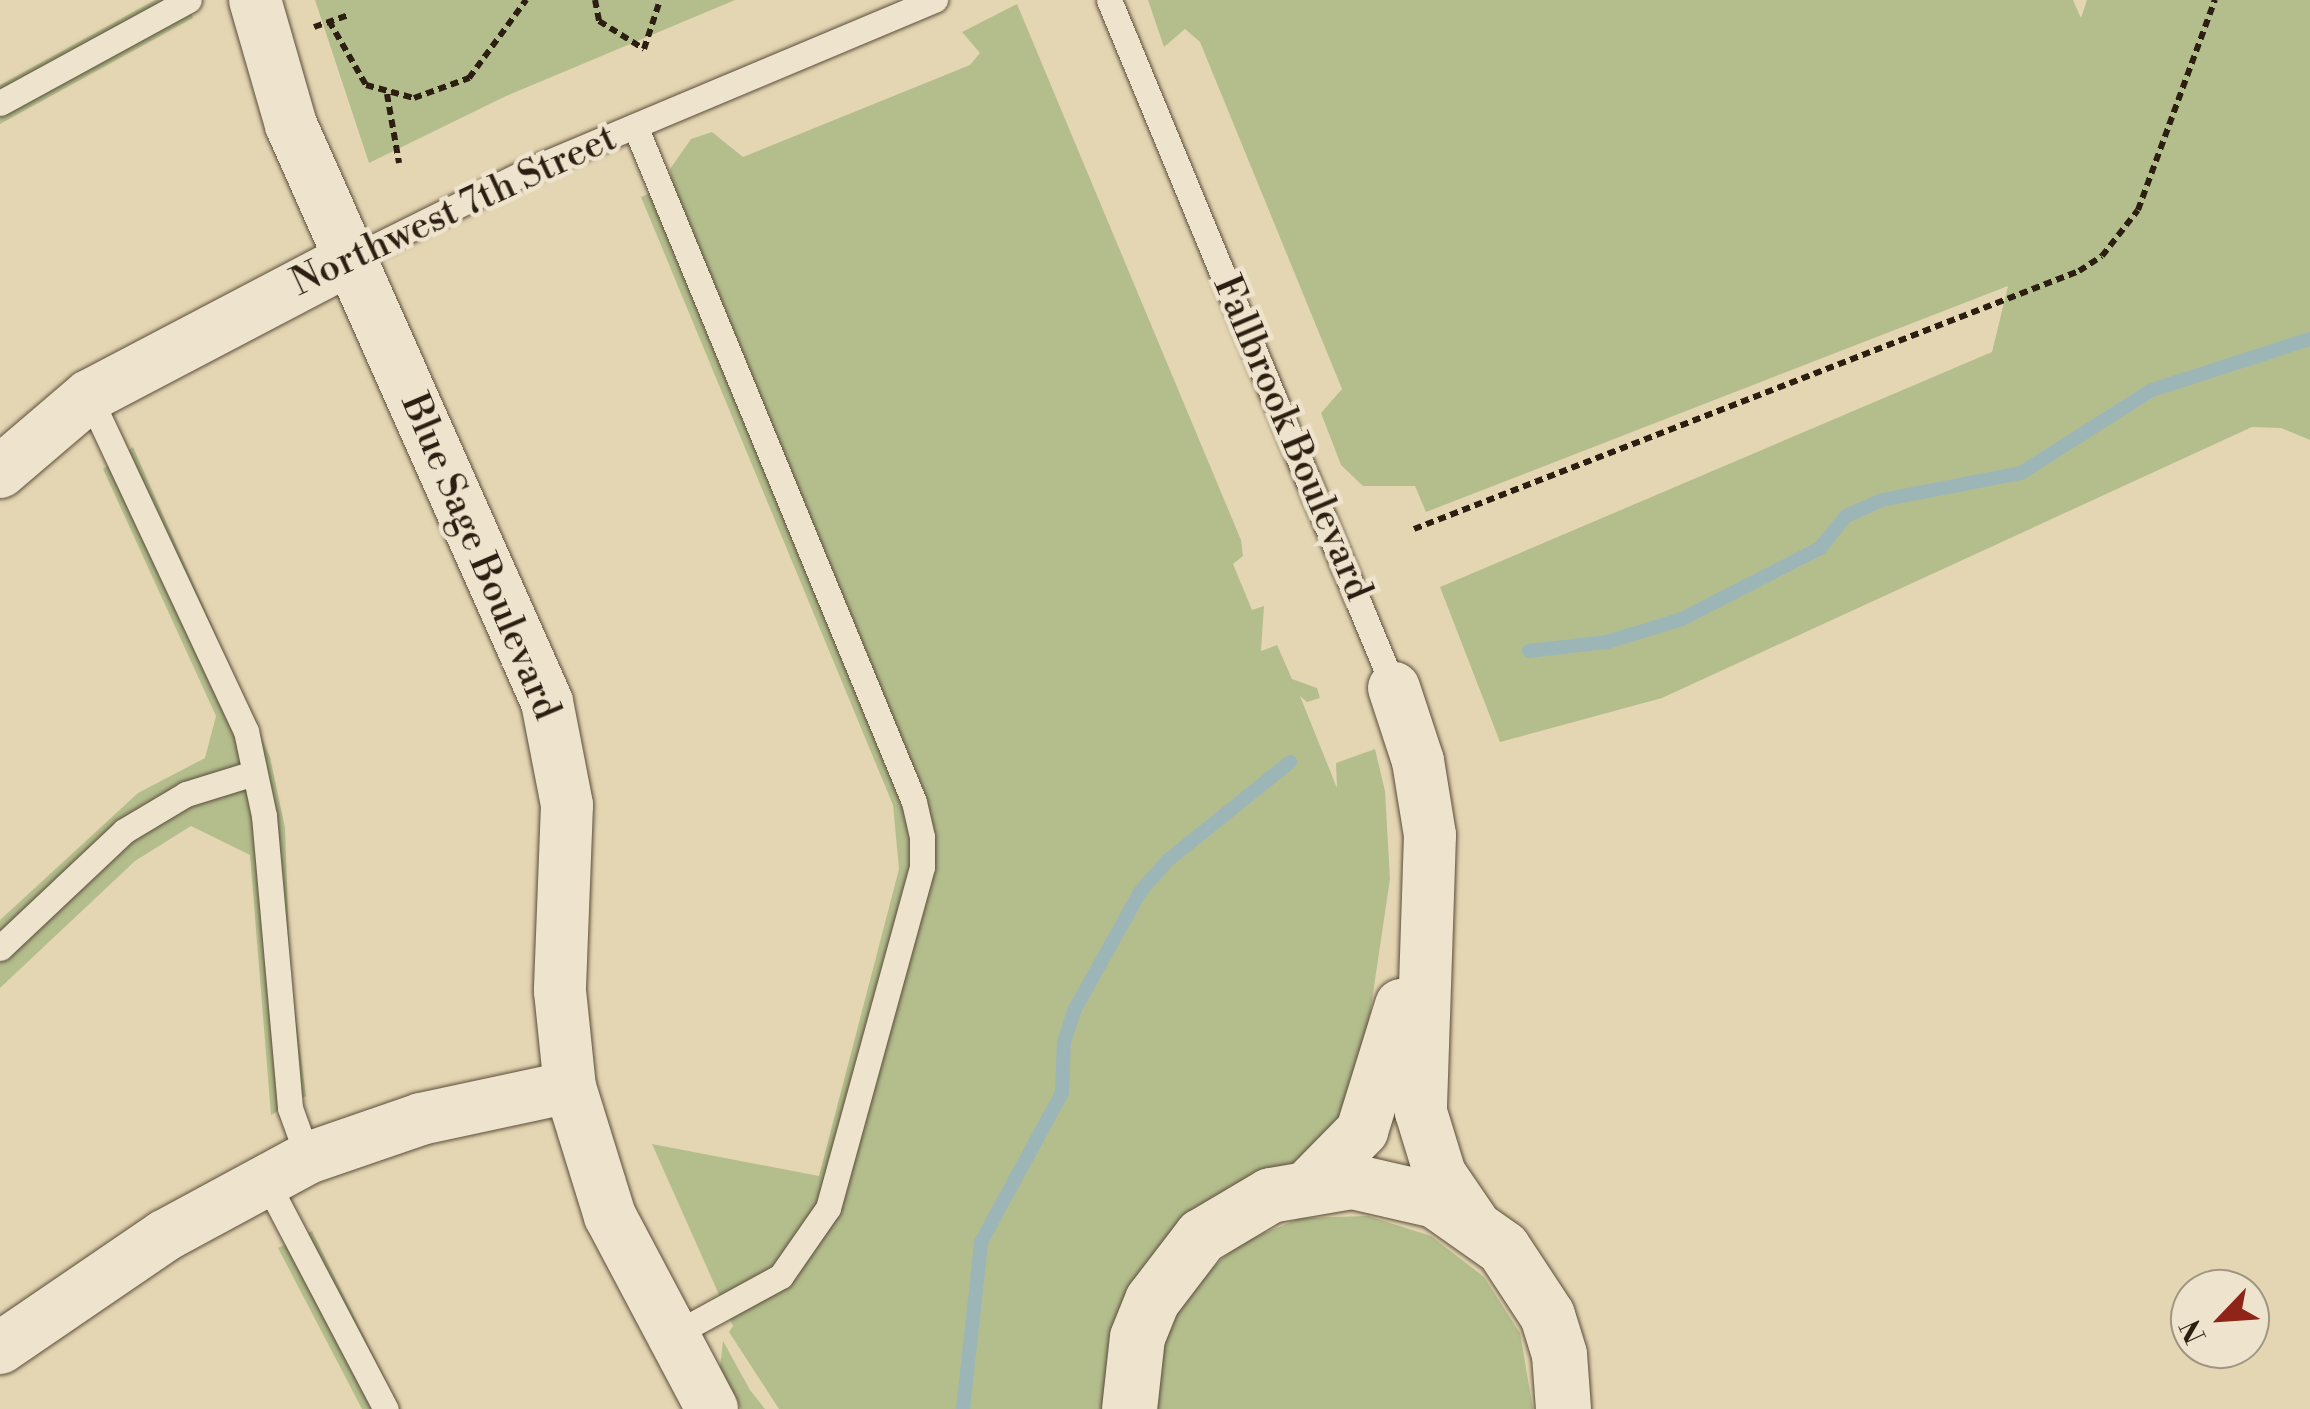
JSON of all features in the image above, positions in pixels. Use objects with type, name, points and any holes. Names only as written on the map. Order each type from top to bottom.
[{"type":"street","name":"Blue Sage Boulevard","points":[[255,0],[291,125],[348,260],[532,663],[559,742],[568,846],[560,990],[570,1087],[610,1216],[673,1335],[703,1406]]},
{"type":"street","name":"Northwest 7th Street","points":[[0,472],[89,396],[348,260]]},
{"type":"street","name":"Fallbrook Boulevard","points":[[1394,688],[1418,762],[1431,887],[1422,1112],[1440,1174],[1472,1221]]},
{"type":"street","name":"Fallbrook Boulevard","points":[[1309,1184],[1344,1154],[1376,1100],[1431,887]]},
{"type":"street","points":[[0,1348],[164,1236],[287,1169],[421,1119],[570,1087]]},
{"type":"street","points":[[1129,1409],[1137,1337],[1174,1265],[1234,1212],[1309,1184],[1394,1187],[1472,1221],[1502,1248],[1540,1304],[1559,1354],[1564,1404]]},
{"type":"lane","points":[[0,102],[190,0]]},
{"type":"lane","name":"Northwest 7th Street","points":[[348,260],[635,126],[935,0]]},
{"type":"lane","name":"Fallbrook Boulevard","points":[[1109,0],[1394,688]]},
{"type":"lane","points":[[635,126],[914,802],[922,837],[922,867],[828,1208],[782,1276],[673,1335]]},
{"type":"lane","points":[[89,396],[234,703],[264,816],[290,1108],[287,1169],[386,1409]]},
{"type":"lane","points":[[0,948],[124,831],[186,794],[254,773]]},
{"type":"path","points":[[330,21],[352,70],[387,94],[428,97],[469,78],[526,0]]},
{"type":"path","points":[[595,0],[600,21],[644,49],[660,0]]},
{"type":"path","points":[[1414,529],[2102,256],[2145,195],[2215,0]]},
{"type":"path","points":[[308,29],[349,15]]},
{"type":"path","points":[[387,94],[399,163]]},
{"type":"green space","points":[[155,0],[188,0],[193,18],[0,124],[0,85]]},
{"type":"green space","points":[[315,0],[735,0],[504,97],[369,163]]},
{"type":"green space","points":[[1148,0],[2073,0],[2081,18],[2087,0],[2310,0],[2310,440],[2281,428],[2252,427],[1662,698],[1500,742],[1440,587],[1992,352],[2008,286],[1426,512],[1415,486],[1363,486],[1341,465],[1321,413],[1342,389],[1200,42],[1185,29],[1164,47]]},
{"type":"green space","points":[[1017,4],[1241,540],[1243,556],[1233,564],[1252,610],[1264,606],[1261,651],[1277,645],[1292,679],[1317,688],[1320,698],[1307,702],[1300,696],[1337,788],[1336,763],[1375,749],[1385,791],[1390,879],[1357,1098],[1322,1154],[1235,1193],[1104,1409],[779,1409],[729,1332],[733,1326],[652,1144],[819,1176],[899,869],[893,805],[641,197],[672,184],[670,169],[691,139],[712,132],[743,157],[970,65],[980,53],[962,32]]},
{"type":"green space","points":[[133,447],[270,757],[285,828],[290,970],[306,1096],[271,1115],[250,855],[191,826],[135,861],[0,988],[0,920],[138,793],[205,758],[216,716],[103,469]]},
{"type":"green space","points":[[1368,1216],[1431,1236],[1484,1277],[1520,1333],[1533,1409],[1150,1409],[1159,1347],[1190,1288],[1240,1243],[1301,1218]]},
{"type":"green space","points":[[312,1231],[400,1409],[362,1409],[278,1248]]},
{"type":"green space","points":[[723,1341],[765,1409],[741,1409],[720,1367]]},
{"type":"waterway","points":[[1529,651],[1607,642],[1682,619],[1820,548],[1846,516],[1882,500],[2021,473],[2152,390],[2310,339]]},
{"type":"waterway","points":[[963,1409],[981,1242],[1062,1093],[1064,1042],[1075,1009],[1140,892],[1167,861],[1290,762]]}]
